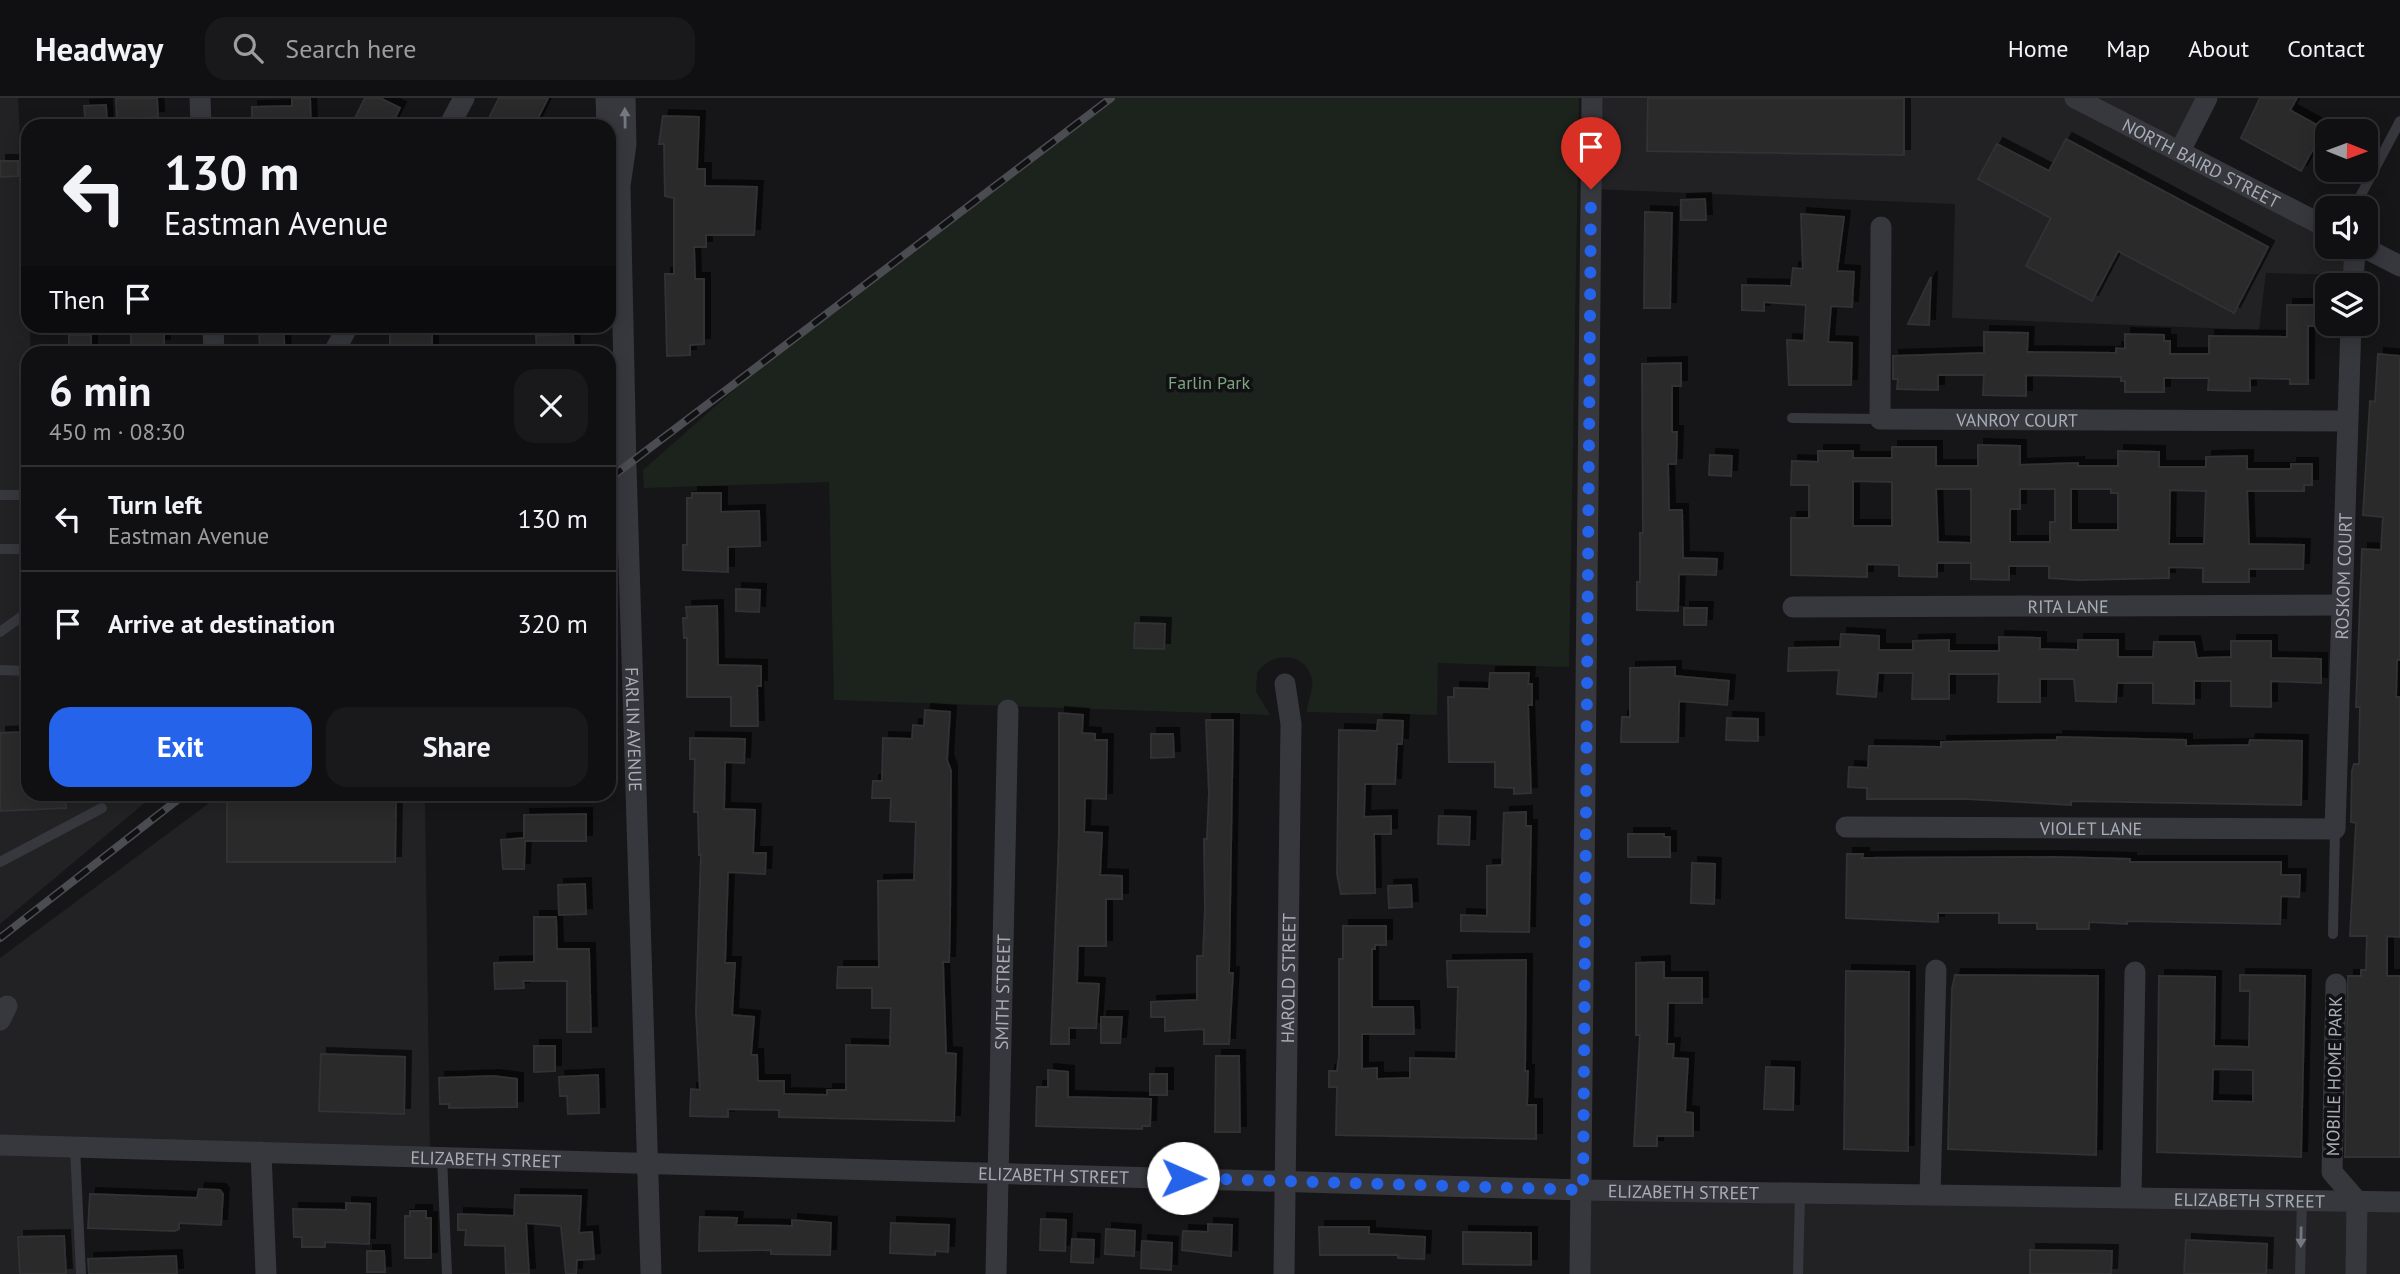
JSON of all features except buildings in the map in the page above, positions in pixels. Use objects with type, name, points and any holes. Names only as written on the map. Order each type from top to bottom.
[{"type":"street","points":[[200,98],[201,119]]},
{"type":"street","points":[[453,119],[464,98]]},
{"type":"street","points":[[606,98],[607,119]]},
{"type":"street","name":"FARLIN AVENUE","points":[[625,98],[626,145],[620,186],[651,1274]]},
{"type":"street","points":[[1580,1274],[1583,1190],[1592,98]]},
{"type":"street","name":"NORTH BAIRD STREET","points":[[2076,98],[2098,103],[2180,151],[2315,221]]},
{"type":"street","points":[[2180,151],[2207,98]]},
{"type":"street","name":"FARLIN AVENUE","points":[[616,172],[620,186]]},
{"type":"street","points":[[1880,419],[1881,227]]},
{"type":"street","points":[[2378,254],[2400,265]]},
{"type":"street","name":"ROSKOM COURT","points":[[2335,829],[2350,336]]},
{"type":"street","name":"VANROY COURT","points":[[1880,419],[2346,421]]},
{"type":"street","name":"RITA LANE","points":[[1793,607],[2341,605]]},
{"type":"street","name":"HAROLD STREET","points":[[1284,1274],[1291,724],[1285,684]]},
{"type":"street","name":"SMITH STREET","points":[[996,1274],[1008,710]]},
{"type":"street","name":"VIOLET LANE","points":[[1846,827],[2335,829]]},
{"type":"street","points":[[1930,1195],[1936,971]]},
{"type":"street","points":[[2131,1197],[2135,972]]},
{"type":"street","name":"MOBILE HOME PARK","points":[[2336,984],[2332,1172],[2357,1201]]},
{"type":"street","name":"ELIZABETH STREET","points":[[0,1145],[648,1161],[1583,1190],[2400,1202]]},
{"type":"street","points":[[261,1152],[266,1274]]},
{"type":"street","points":[[2356,1274],[2357,1201]]},
{"type":"lane","points":[[2360,196],[2400,121]]},
{"type":"lane","points":[[1792,418],[1880,419]]},
{"type":"lane","points":[[0,495],[21,495]]},
{"type":"lane","points":[[0,549],[21,549]]},
{"type":"lane","points":[[0,632],[21,617]]},
{"type":"lane","points":[[0,670],[21,671]]},
{"type":"lane","points":[[0,862],[102,808]]},
{"type":"lane","points":[[2333,934],[2335,829]]},
{"type":"lane","points":[[75,1147],[80,1274]]},
{"type":"lane","points":[[442,1157],[447,1274]]},
{"type":"lane","points":[[1798,1274],[1800,1193]]},
{"type":"lane","points":[[2301,1274],[2302,1200]]},
{"type":"shaded area","points":[[0,98],[18,98],[21,157],[21,333],[30,333],[31,346],[21,346],[21,801],[147,801],[0,924]]},
{"type":"shaded area","points":[[1592,98],[2207,98],[2180,151],[2315,222],[2315,259],[2355,259],[2354,273],[2266,273],[2259,330],[1952,318],[1955,204],[1591,189]]},
{"type":"shaded area","points":[[212,801],[425,801],[430,1157],[75,1147],[81,1274],[0,1274],[0,958]]},
{"type":"shaded area","points":[[1583,1190],[2400,1202],[2400,1274],[1580,1274]]},
{"type":"green space","name":"Farlin Park","points":[[1111,98],[1579,98],[1569,667],[1438,663],[1437,715],[1307,712],[1312,679],[1302,663],[1287,657],[1270,661],[1257,673],[1256,692],[1270,715],[834,700],[829,482],[644,488],[643,470],[776,353]]},
{"type":"railway","points":[[616,474],[1111,98]]},
{"type":"railway","points":[[0,938],[176,801]]},
{"type":"route","points":[[1183,1178],[1583,1190],[1591,189]]}]
